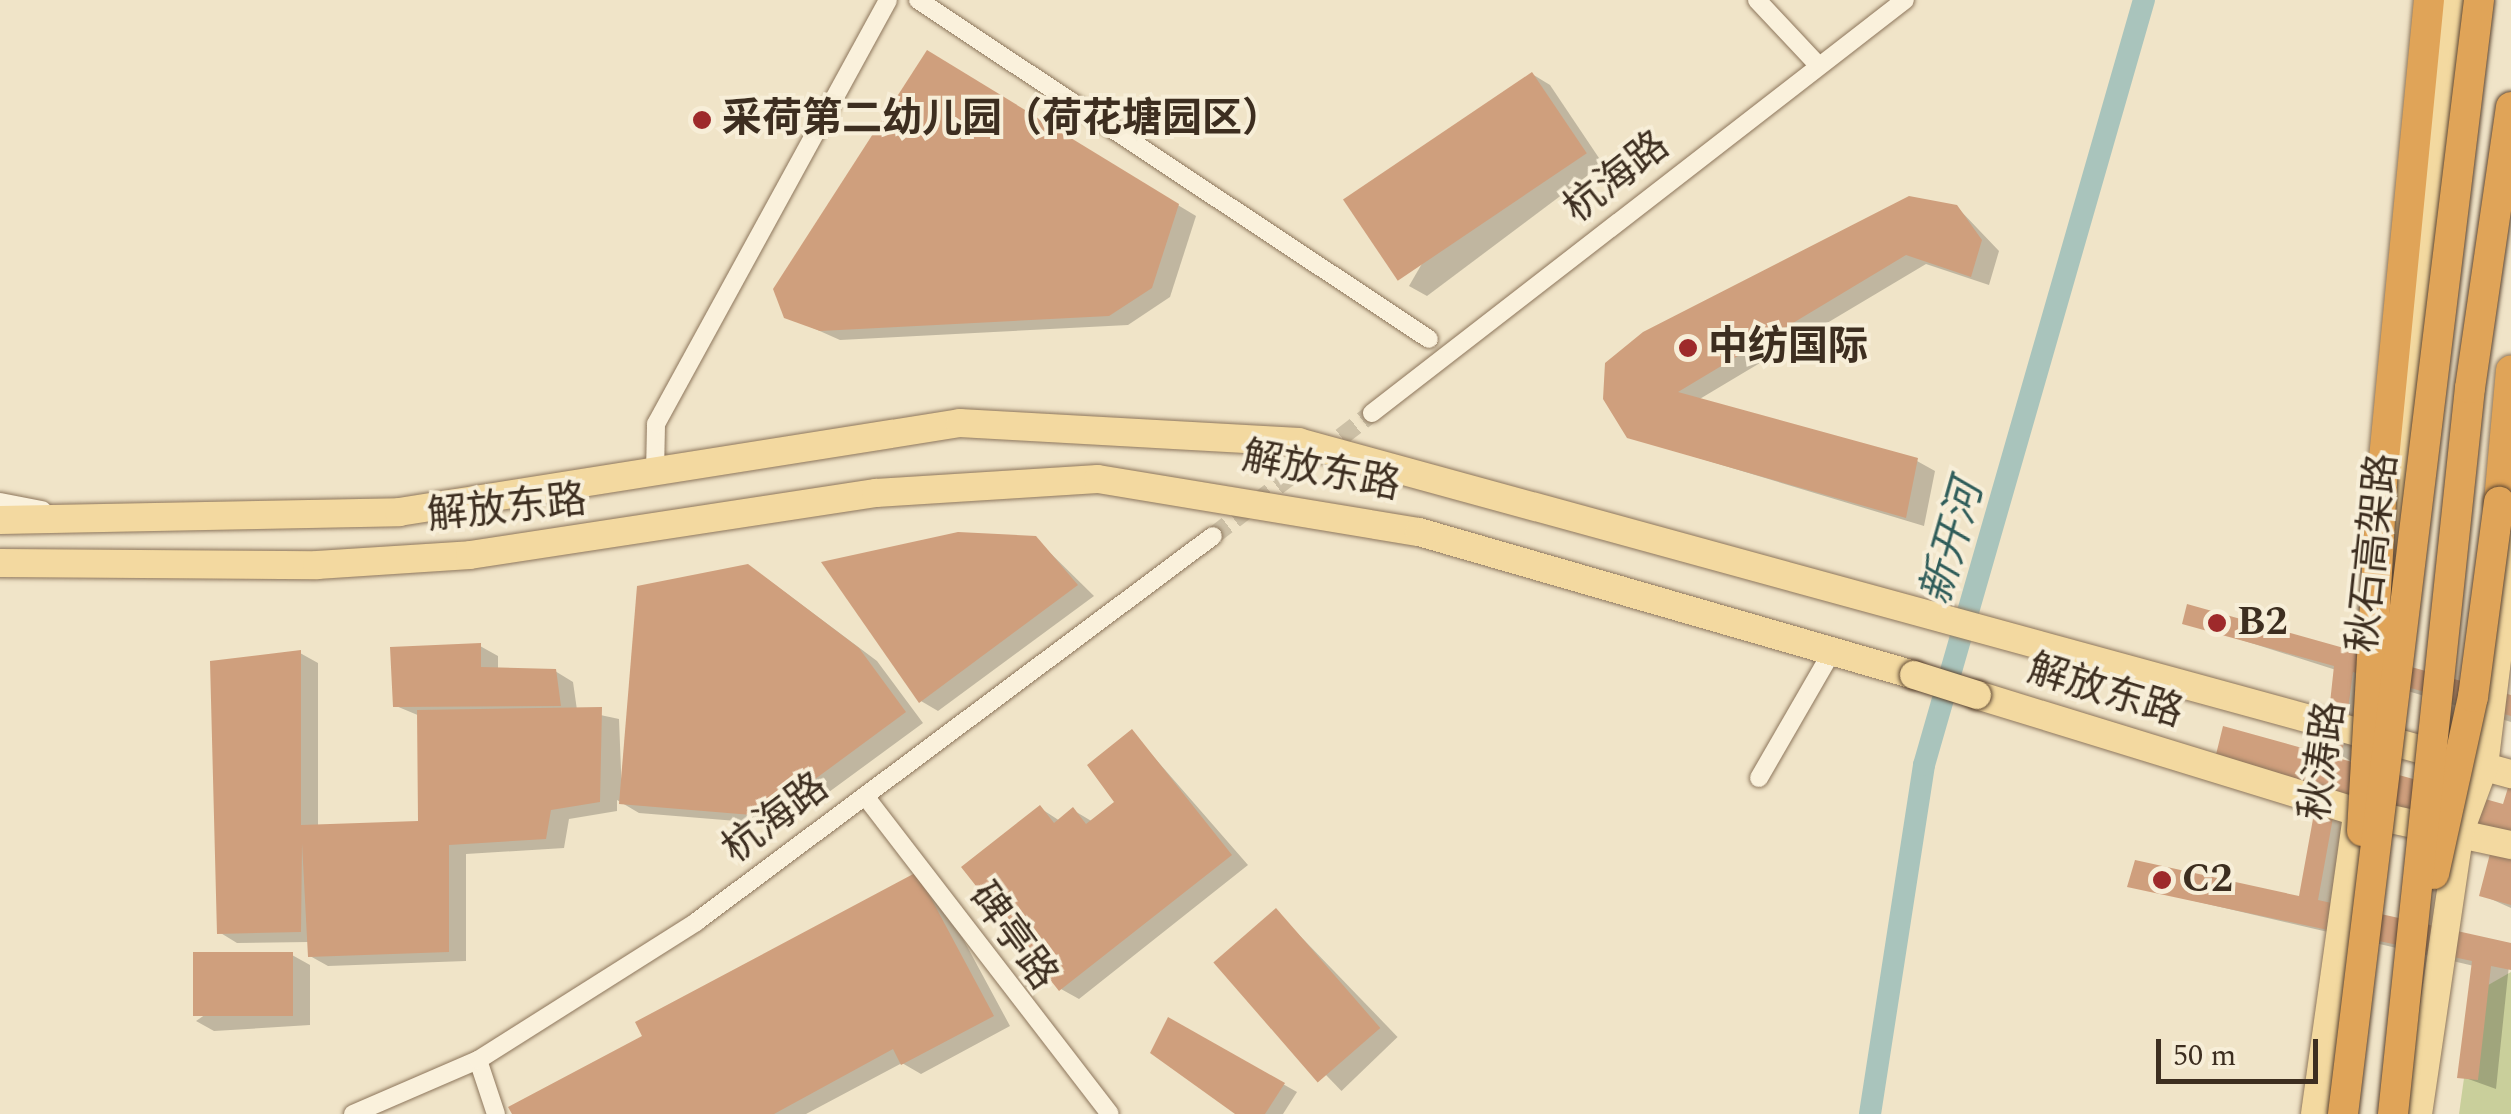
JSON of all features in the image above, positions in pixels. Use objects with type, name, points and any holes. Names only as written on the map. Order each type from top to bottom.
[{"type":"highway","points":[[2355,1004],[2372,580],[2429,0]]},
{"type":"highway","name":"秋石高架路","points":[[2343,1114],[2479,0]]},
{"type":"highway","name":"秋石高架路","points":[[2393,1114],[2470,388],[2511,107]]},
{"type":"highway","points":[[2407,1000],[2472,697],[2511,371]]},
{"type":"main road","name":"秋涛路","points":[[2315,1114],[2368,739],[2450,0]]},
{"type":"main road","name":"解放东路","points":[[0,520],[398,512],[960,423],[1298,442],[1930,614],[2368,739],[2498,770]]},
{"type":"main road","name":"解放东路","points":[[0,578],[78,568],[470,555],[876,493],[1098,478],[1419,532],[1833,650],[2358,812],[2511,846]]},
{"type":"main road","name":"解放东路","points":[[0,504],[79,520]]},
{"type":"main road","points":[[2418,1114],[2460,832],[2498,770],[2511,546]]},
{"type":"main road","name":"解放东路","points":[[0,563],[78,568]]},
{"type":"street","points":[[655,473],[656,424],[888,0]]},
{"type":"street","points":[[918,0],[1429,339]]},
{"type":"street","points":[[1758,0],[1818,65]]},
{"type":"street","name":"杭海路","points":[[1372,413],[1905,0]]},
{"type":"street","name":"杭海路","points":[[353,1114],[478,1060],[696,922],[1214,536]]},
{"type":"street","points":[[1759,778],[1833,650]]},
{"type":"street","name":"碑亭路","points":[[866,796],[1110,1114]]},
{"type":"street","points":[[478,1060],[496,1114]]},
{"type":"green space","points":[[2511,972],[2511,1114],[2459,1114],[2476,992]]},
{"type":"building","points":[[927,50],[1179,204],[1152,288],[1109,316],[820,331],[784,318],[773,289]]},
{"type":"building","points":[[1532,72],[1587,153],[1398,281],[1343,199]]},
{"type":"building","name":"中纺国际","points":[[1909,196],[1957,205],[1982,240],[1971,277],[1906,255],[1678,392],[1918,458],[1906,518],[1627,438],[1603,399],[1605,363],[1643,332]]},
{"type":"building","points":[[958,532],[1036,536],[1078,585],[919,703],[821,562]]},
{"type":"building","points":[[748,564],[859,648],[906,712],[765,816],[619,804],[637,586]]},
{"type":"building","points":[[2187,604],[2511,695],[2511,716],[2353,672],[2342,754],[2325,749],[2334,666],[2182,624]]},
{"type":"building","points":[[481,643],[481,667],[556,669],[561,706],[393,707],[390,647]]},
{"type":"building","points":[[301,650],[301,825],[418,821],[417,710],[602,707],[600,802],[551,810],[546,839],[449,845],[449,952],[308,957],[302,843],[301,932],[217,934],[210,661]]},
{"type":"building","points":[[2223,726],[2503,804],[2511,778],[2511,905],[2479,896],[2491,850],[2211,775]]},
{"type":"building","points":[[1132,729],[1232,855],[1059,991],[961,867],[1040,805],[1054,823],[1073,807],[1086,824],[1114,802],[1087,765]]},
{"type":"building","points":[[2315,808],[2334,812],[2318,900],[2511,943],[2511,970],[2491,966],[2478,1080],[2457,1078],[2472,961],[2127,887],[2135,860],[2299,896]]},
{"type":"building","points":[[917,872],[994,1016],[901,1065],[893,1049],[774,1114],[512,1114],[508,1107],[642,1036],[635,1022]]},
{"type":"building","points":[[1276,908],[1380,1028],[1318,1082],[1213,962]]},
{"type":"building","points":[[193,952],[293,952],[293,1016],[193,1016]]},
{"type":"building","points":[[1168,1017],[1285,1083],[1265,1114],[1235,1114],[1150,1053]]},
{"type":"waterway","name":"新开河","points":[[1870,1114],[1924,765],[2144,0]]},
{"type":"tunnel","points":[[1213,536],[1372,413]]},
{"type":"place","name":"采荷第二幼儿园（荷花塘园区）","points":[[702,120]]},
{"type":"place","name":"中纺国际","points":[[1688,348]]},
{"type":"place","name":"B2","points":[[2217,623]]},
{"type":"place","name":"C2","points":[[2162,880]]}]
